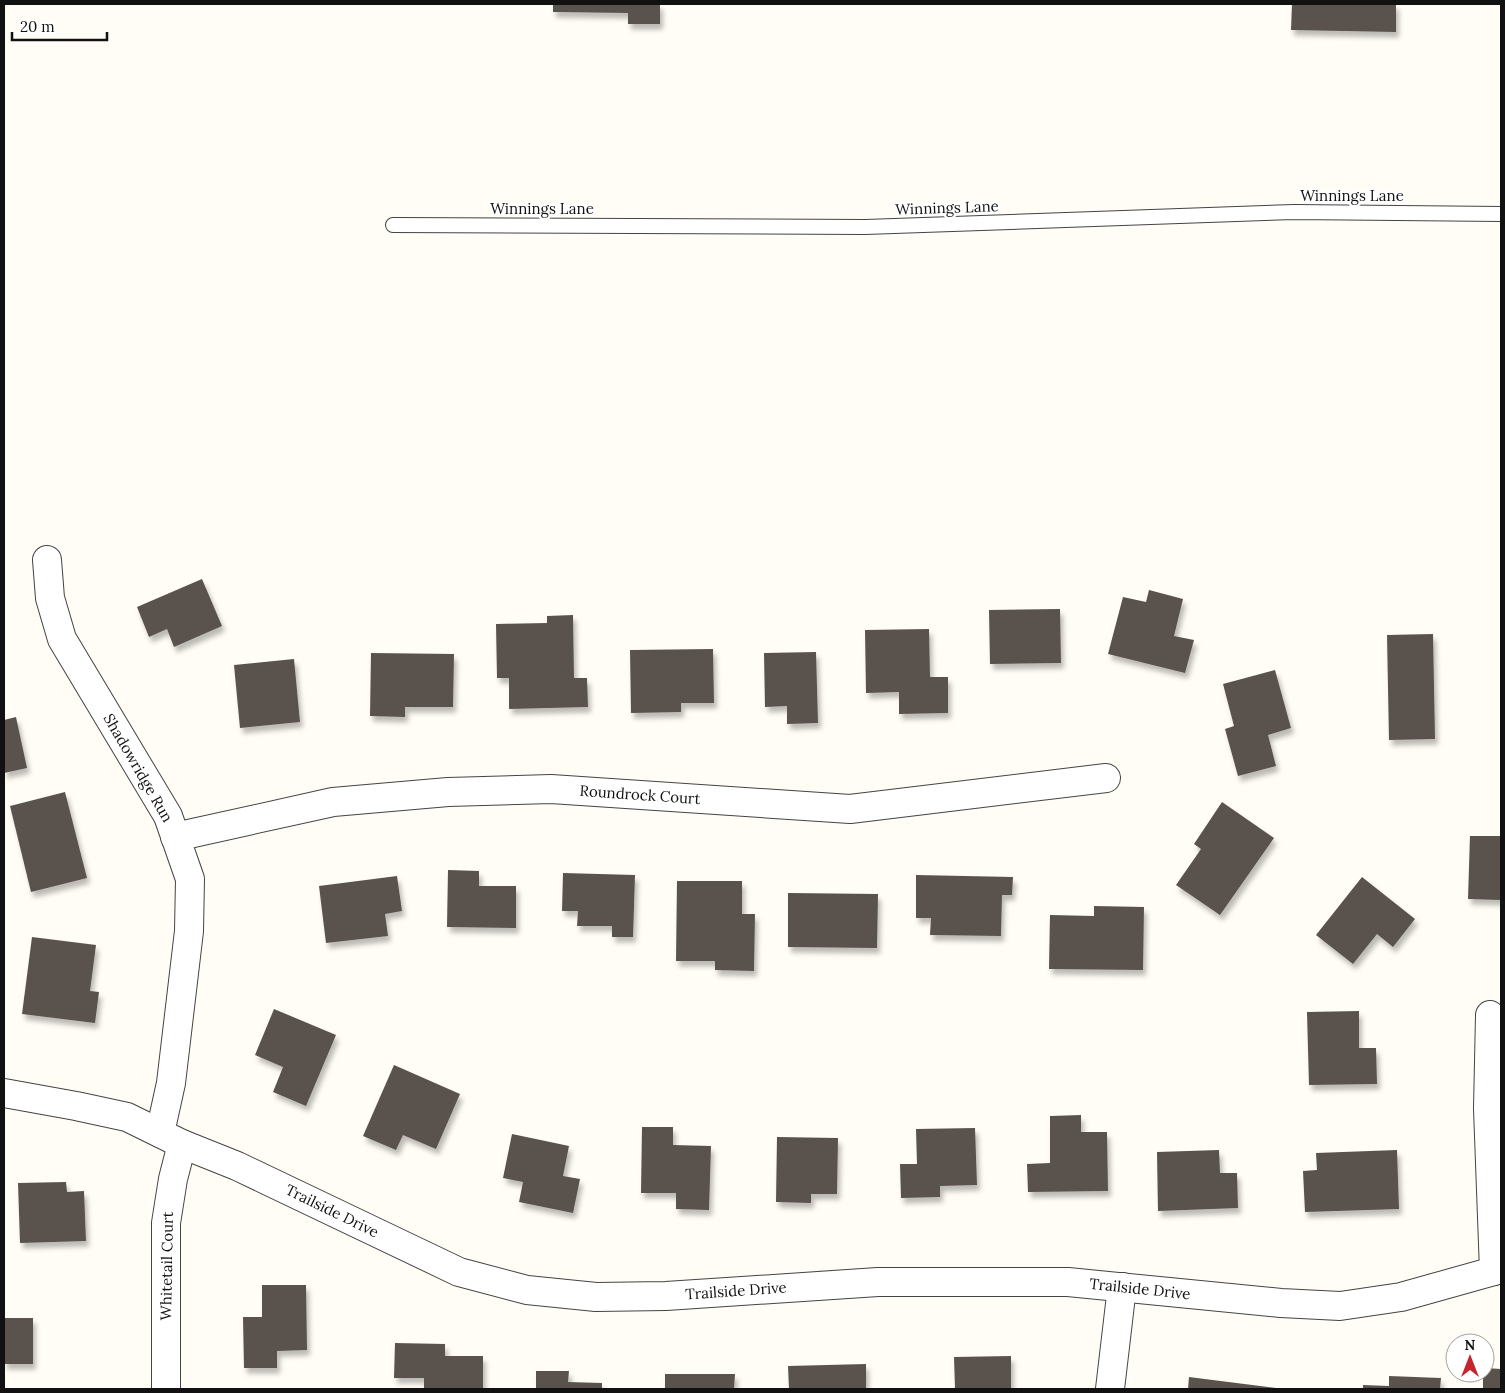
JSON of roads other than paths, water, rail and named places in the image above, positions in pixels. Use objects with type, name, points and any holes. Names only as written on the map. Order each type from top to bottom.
[{"type":"street","name":"Shadowridge Run","points":[[47,560],[50,598],[62,639],[168,816],[190,879],[189,931],[171,1083],[171,1139]]},
{"type":"street","name":"Roundrock Court","points":[[175,837],[333,802],[448,792],[551,789],[850,809],[1106,778]]},
{"type":"street","points":[[1490,1015],[1488,1109],[1498,1270]]},
{"type":"street","name":"Trailside Drive","points":[[4,1093],[127,1117],[171,1139],[237,1166],[459,1272],[527,1290],[596,1297],[666,1296],[878,1282],[1068,1282],[1281,1303],[1340,1306],[1401,1297],[1498,1270]]},
{"type":"street","name":"Whitetail Court","points":[[166,1389],[166,1223],[172,1179],[171,1139]]},
{"type":"street","points":[[1110,1389],[1122,1287]]},
{"type":"lane","name":"Winnings Lane","points":[[393,225],[865,226],[1294,212],[1501,214]]}]
